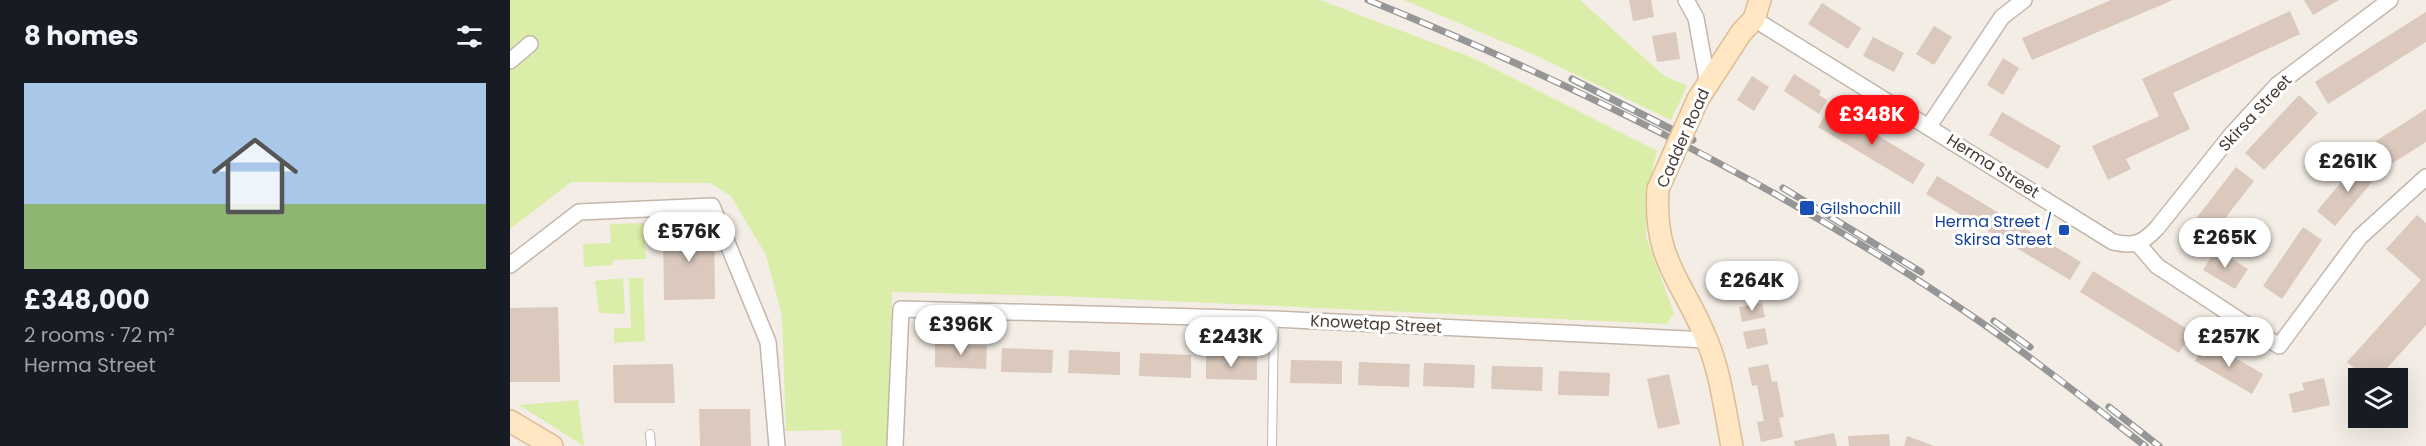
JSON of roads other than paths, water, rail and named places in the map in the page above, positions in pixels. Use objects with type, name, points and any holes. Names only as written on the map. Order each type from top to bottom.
[{"type":"street","name":"Cadder Road","points":[[1686,0],[1696,18],[1703,92],[1658,189],[1656,214],[1667,264],[1715,360],[1731,446]]},
{"type":"street","points":[[1929,126],[2002,16],[2024,0]]},
{"type":"street","name":"Skirsa Street","points":[[2138,244],[2157,228],[2232,134],[2277,85],[2390,0]]},
{"type":"street","points":[[1703,92],[1757,10]]},
{"type":"street","name":"Herma Street","points":[[1757,10],[1929,126],[2114,242],[2138,244]]},
{"type":"street","points":[[510,61],[530,44]]},
{"type":"street","points":[[2138,244],[2157,266],[2279,346],[2360,237],[2426,178]]},
{"type":"street","points":[[510,265],[579,212],[712,206],[768,342],[777,446]]},
{"type":"street","name":"Knowetap Street","points":[[895,446],[901,309],[1274,319],[1707,340]]},
{"type":"street","points":[[510,421],[552,446]]},
{"type":"lane","points":[[1272,446],[1274,319]]},
{"type":"lane","points":[[650,434],[651,446]]},
{"type":"railway","points":[[1368,0],[1448,33],[1606,106],[1684,145],[1836,229],[1982,323],[2145,446]]},
{"type":"railway","points":[[1572,79],[1693,140]]},
{"type":"railway","points":[[1783,188],[1921,272]]},
{"type":"railway","points":[[1994,321],[2030,347]]},
{"type":"railway","points":[[2109,407],[2159,446]]},
{"type":"place","name":"Gilshochill","points":[[1807,208]]},
{"type":"place","name":"Herma Street / Skirsa Street","points":[[2064,230]]}]
